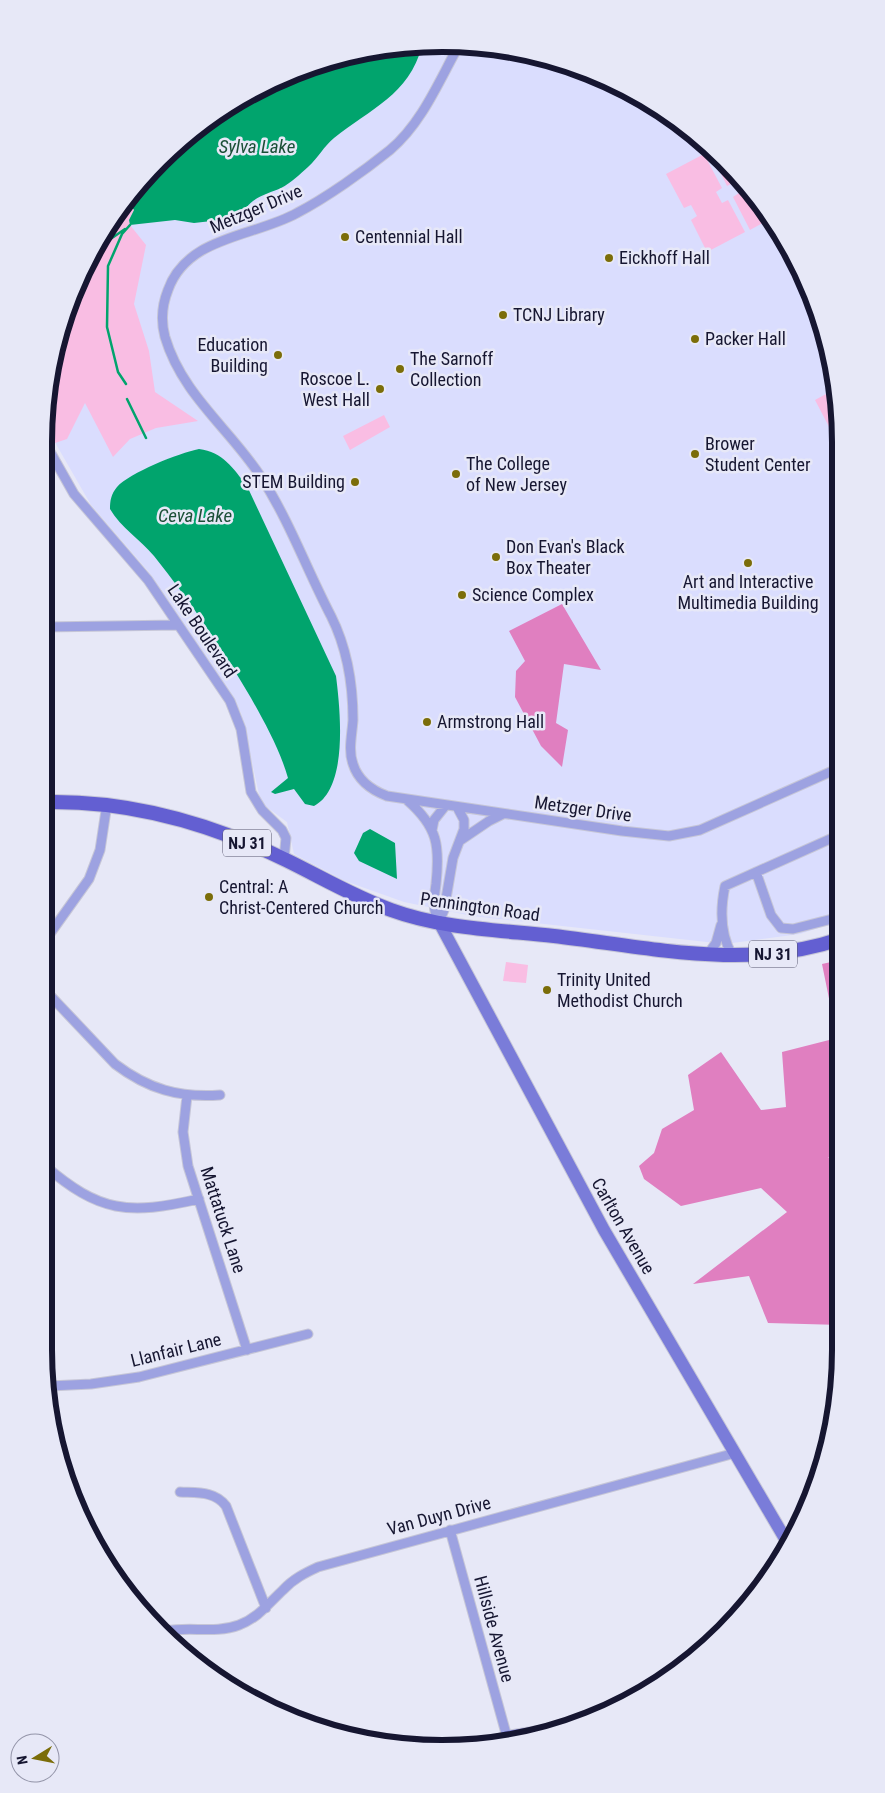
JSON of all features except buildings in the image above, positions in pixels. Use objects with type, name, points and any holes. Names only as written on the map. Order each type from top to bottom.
[{"type":"main road","name":"Pennington Road","points":[[52,802],[107,804],[138,808],[192,822],[284,859],[377,905],[406,915],[462,927],[732,955],[765,955],[791,952],[832,942]]},
{"type":"street","name":"Metzger Drive","points":[[455,52],[414,125],[390,150],[309,206],[280,221],[205,248],[188,259],[178,271],[166,296],[163,327],[172,353],[202,405],[262,478],[334,622],[343,646],[350,680],[353,764],[362,781],[378,793],[457,807],[642,834],[680,835],[718,822],[832,771]]},
{"type":"street","name":"Lake Boulevard","points":[[52,456],[86,512],[131,559],[230,701],[237,715],[244,741],[251,792],[262,810],[282,830],[286,838],[284,859]]},
{"type":"street","points":[[52,627],[178,625]]},
{"type":"street","points":[[407,799],[420,811],[432,830],[439,854],[433,905],[439,922]]},
{"type":"street","points":[[52,931],[89,879],[100,850],[107,804]]},
{"type":"street","points":[[432,830],[434,820],[446,805]]},
{"type":"street","points":[[439,922],[444,910],[453,858],[461,840],[464,824],[457,807]]},
{"type":"street","points":[[461,840],[489,821],[504,814]]},
{"type":"street","points":[[708,954],[716,943],[722,922],[725,886],[832,838]]},
{"type":"street","points":[[756,872],[771,915],[781,928],[793,929],[832,919]]},
{"type":"street","name":"Carlton Avenue","points":[[439,922],[599,1222],[784,1538]]},
{"type":"street","points":[[722,922],[725,942],[732,955]]},
{"type":"street","points":[[52,997],[115,1064],[128,1074],[176,1094],[187,1096],[220,1095]]},
{"type":"street","name":"Mattatuck Lane","points":[[187,1096],[184,1117],[185,1150],[247,1350]]},
{"type":"street","points":[[52,1172],[85,1196],[111,1206],[151,1209],[199,1199]]},
{"type":"street","name":"Llanfair Lane","points":[[54,1386],[115,1381],[308,1334]]},
{"type":"street","name":"Van Duyn Drive","points":[[172,1631],[227,1628],[249,1621],[266,1608],[294,1580],[318,1566],[735,1453]]},
{"type":"street","points":[[180,1492],[210,1494],[217,1497],[226,1506],[266,1608]]},
{"type":"street","name":"Hillside Avenue","points":[[450,1530],[506,1735]]},
{"type":"shaded area","name":"The College of New Jersey","points":[[417,53],[468,53],[519,60],[568,73],[615,93],[659,118],[700,149],[736,185],[767,226],[803,293],[812,317],[825,366],[832,417],[832,924],[800,934],[725,944],[472,916],[404,902],[345,881],[294,854],[287,822],[261,803],[241,713],[213,667],[147,570],[91,505],[52,437],[56,390],[99,259],[133,205],[149,185],[185,149],[205,133],[248,105],[293,82],[317,73],[366,60]]},
{"type":"shaded area","points":[[704,154],[722,188],[716,192],[722,203],[728,200],[745,232],[707,252],[691,220],[697,216],[691,205],[684,208],[666,174]]},
{"type":"shaded area","points":[[718,167],[736,185],[764,222],[750,230],[733,197],[739,193],[733,183],[727,186]]},
{"type":"shaded area","points":[[132,207],[134,210],[129,220],[130,225],[146,245],[134,304],[149,351],[155,392],[198,421],[156,428],[130,439],[113,457],[85,403],[67,439],[55,443],[52,438],[56,392],[60,366],[73,317],[82,293],[105,247]]},
{"type":"shaded area","points":[[829,392],[832,433],[815,400]]},
{"type":"shaded area","points":[[384,415],[390,427],[350,450],[343,436]]},
{"type":"shaded area","points":[[562,604],[601,670],[564,664],[556,723],[568,730],[562,767],[541,746],[515,697],[516,671],[525,661],[509,631]]},
{"type":"shaded area","points":[[506,962],[528,965],[526,983],[503,981]]},
{"type":"shaded area","points":[[832,962],[832,1013],[822,964]]},
{"type":"shaded area","points":[[832,1039],[832,1155],[828,1158],[832,1158],[832,1325],[768,1323],[749,1276],[693,1284],[787,1212],[761,1188],[681,1206],[644,1179],[639,1166],[654,1153],[662,1129],[694,1110],[688,1075],[721,1052],[761,1110],[786,1107],[782,1052]]},
{"type":"water","name":"Sylva Lake","points":[[420,53],[408,77],[387,100],[334,138],[312,163],[288,184],[253,201],[238,218],[194,223],[175,220],[130,225],[129,220],[134,210],[132,207],[149,185],[185,149],[226,118],[248,105],[293,82],[317,73],[366,60]]},
{"type":"water","name":"Ceva Lake","points":[[199,449],[221,457],[232,467],[247,486],[336,676],[340,726],[340,746],[337,765],[333,783],[325,797],[314,806],[305,804],[294,789],[275,794],[271,792],[288,778],[267,727],[251,698],[229,661],[180,590],[154,556],[114,516],[110,509],[113,492],[123,482],[155,464]]},
{"type":"water","points":[[370,829],[395,843],[397,879],[359,861],[354,853],[363,833]]},
{"type":"waterway","points":[[126,384],[118,372],[107,327],[108,266],[122,234],[130,225]]},
{"type":"waterway","points":[[110,240],[125,229]]},
{"type":"waterway","points":[[127,399],[146,438]]},
{"type":"place","name":"Centennial Hall","points":[[345,237]]},
{"type":"place","name":"Eickhoff Hall","points":[[609,258]]},
{"type":"place","name":"TCNJ Library","points":[[503,315]]},
{"type":"place","name":"Packer Hall","points":[[695,339]]},
{"type":"place","name":"Education Building","points":[[278,355]]},
{"type":"place","name":"The Sarnoff Collection","points":[[400,369]]},
{"type":"place","name":"Roscoe L. West Hall","points":[[380,389]]},
{"type":"place","name":"Brower Student Center","points":[[695,454]]},
{"type":"place","name":"The College of New Jersey","points":[[456,474]]},
{"type":"place","name":"STEM Building","points":[[355,482]]},
{"type":"place","name":"Don Evan's Black Box Theater","points":[[496,557]]},
{"type":"place","name":"Art and Interactive Multimedia Building","points":[[748,563]]},
{"type":"place","name":"Science Complex","points":[[462,595]]},
{"type":"place","name":"Armstrong Hall","points":[[427,722]]},
{"type":"place","name":"Central: A Christ-Centered Church","points":[[209,897]]},
{"type":"place","name":"Trinity United Methodist Church","points":[[547,990]]}]
